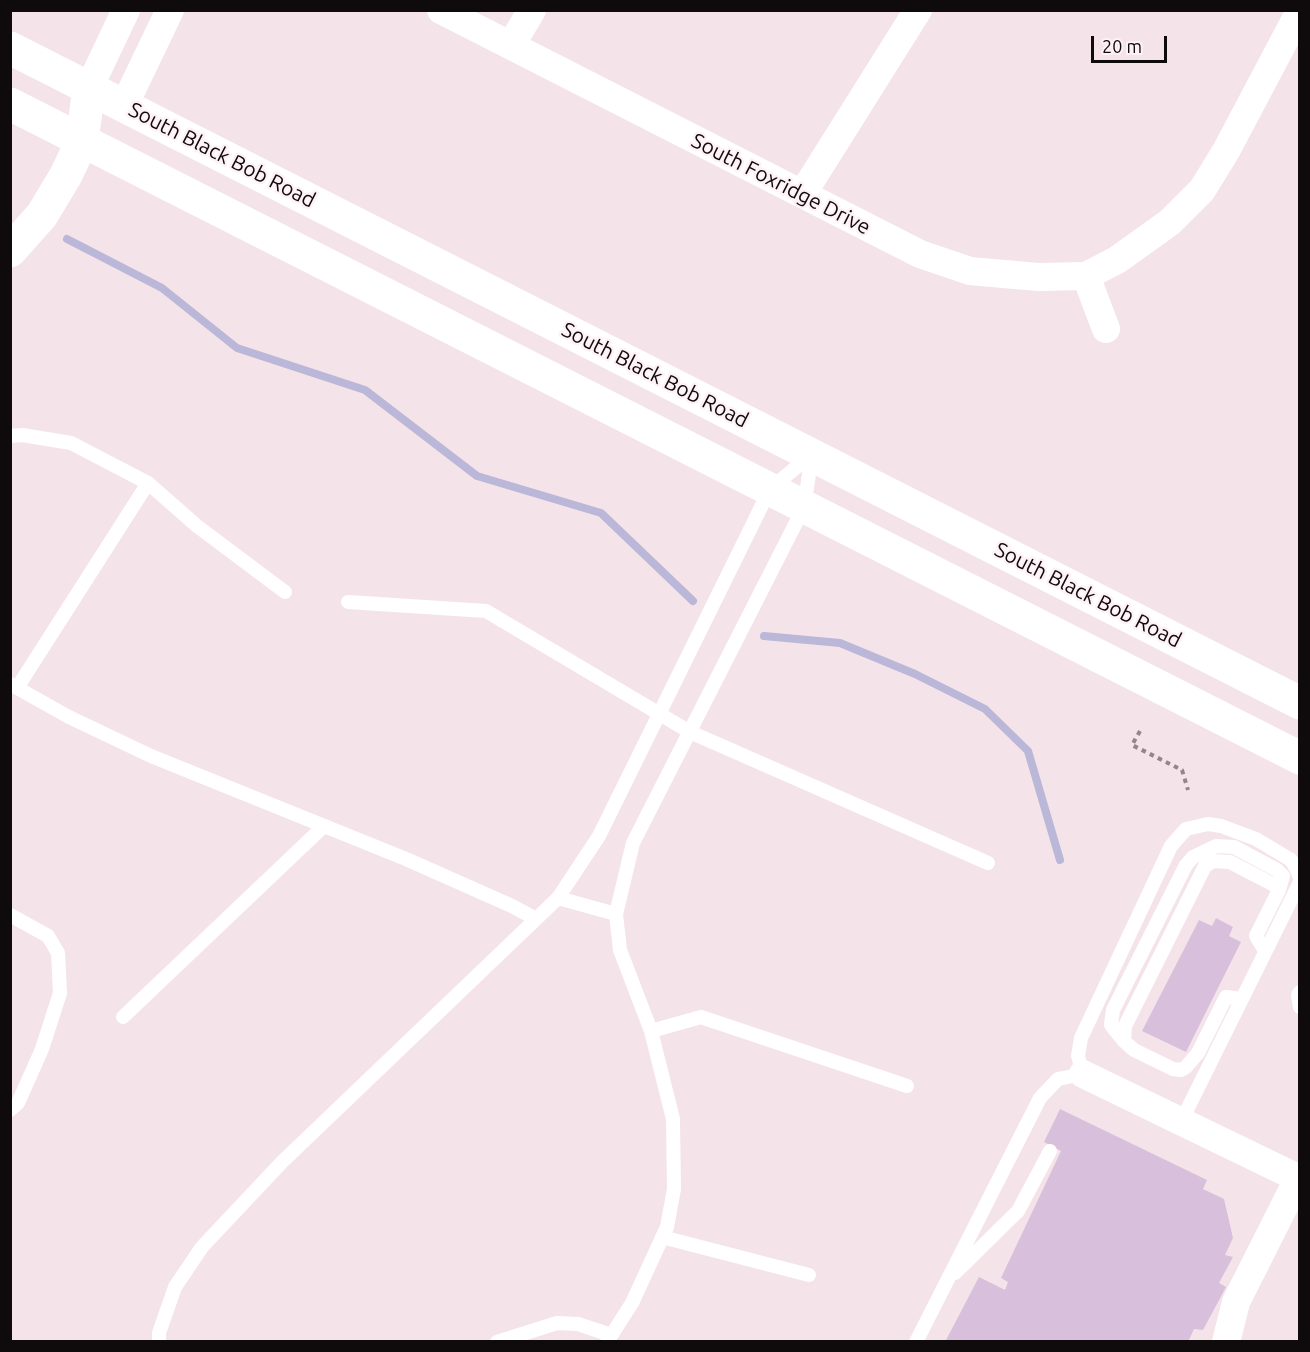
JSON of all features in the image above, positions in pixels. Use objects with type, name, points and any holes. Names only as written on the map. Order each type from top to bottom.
[{"type":"main road","name":"South Black Bob Road","points":[[10,48],[1299,703]]},
{"type":"main road","points":[[10,251],[32,229],[66,175],[82,141],[89,88]]},
{"type":"main road","points":[[10,104],[1299,758]]},
{"type":"main road","points":[[82,141],[124,105]]},
{"type":"street","points":[[89,88],[126,10]]},
{"type":"street","points":[[124,105],[170,10]]},
{"type":"street","name":"South Foxridge Drive","points":[[441,10],[920,254],[970,271],[1027,276],[1086,276]]},
{"type":"street","points":[[511,45],[532,10]]},
{"type":"street","points":[[803,193],[918,10]]},
{"type":"street","points":[[1106,329],[1086,276],[1117,260],[1170,222],[1202,190],[1227,151],[1299,11]]},
{"type":"street","points":[[1083,1074],[1299,1179],[1236,1302],[1226,1341]]},
{"type":"lane","points":[[10,435],[71,443],[148,483],[197,526],[285,592]]},
{"type":"lane","points":[[159,1341],[159,1333],[175,1287],[202,1247],[282,1162],[558,898],[599,836],[770,489],[812,455]]},
{"type":"lane","points":[[497,1341],[557,1323],[578,1324],[609,1338],[632,1303],[667,1227],[674,1189],[673,1119],[651,1031],[620,950],[616,914],[633,843],[804,507],[812,455]]},
{"type":"lane","points":[[148,483],[14,686],[69,717],[151,756],[470,887],[536,919]]},
{"type":"lane","points":[[348,602],[486,611],[690,732],[988,863]]},
{"type":"lane","points":[[916,1341],[1040,1098],[1058,1079],[1083,1074],[1078,1056],[1081,1038],[1171,846],[1186,829],[1208,824],[1221,826],[1256,839],[1291,860],[1298,870],[1299,880],[1181,1122]]},
{"type":"lane","points":[[123,1017],[324,826]]},
{"type":"lane","points":[[1242,999],[1226,997],[1198,1053],[1181,1070],[1173,1070],[1134,1050],[1124,1041],[1125,1026],[1205,866],[1213,861],[1230,862],[1274,884],[1279,890],[1256,936],[1265,951]]},
{"type":"lane","points":[[558,898],[616,914]]},
{"type":"lane","points":[[10,915],[48,936],[58,954],[60,993],[42,1049],[18,1103],[10,1110]]},
{"type":"lane","points":[[1299,992],[1299,1007]]},
{"type":"lane","points":[[651,1031],[701,1017],[907,1086]]},
{"type":"lane","points":[[946,1282],[1018,1211],[1050,1151]]},
{"type":"lane","points":[[662,1237],[809,1275]]},
{"type":"path","points":[[1140,731],[1132,745],[1182,770],[1188,790]]},
{"type":"building","points":[[1216,918],[1233,927],[1229,936],[1241,942],[1186,1052],[1142,1031],[1199,920],[1212,926]]},
{"type":"building","points":[[1060,1109],[1207,1180],[1203,1189],[1224,1199],[1233,1238],[1225,1255],[1233,1257],[1219,1283],[1226,1287],[1203,1330],[1194,1329],[1188,1342],[945,1342],[979,1277],[1005,1290],[1008,1282],[1001,1278],[1061,1151],[1044,1142]]},
{"type":"waterway","points":[[67,239],[162,288],[237,348],[365,390],[477,476],[601,513],[693,601]]},
{"type":"waterway","points":[[764,636],[840,643],[915,674],[985,709],[1028,751],[1060,860]]}]
